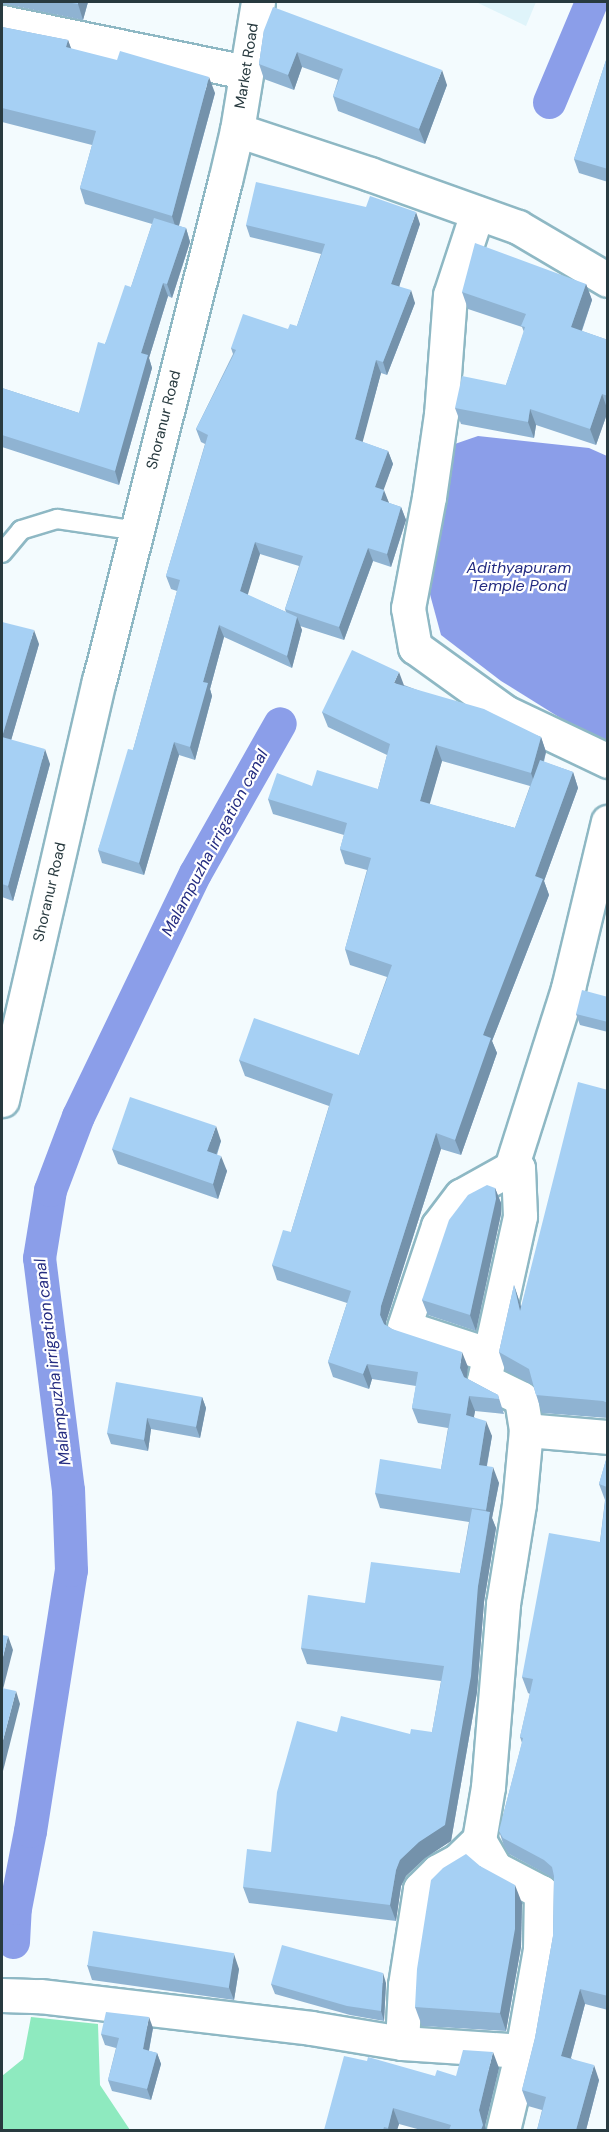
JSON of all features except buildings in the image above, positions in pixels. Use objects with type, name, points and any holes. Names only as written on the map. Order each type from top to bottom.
[{"type":"street","name":"Market Road","points":[[237,130],[258,2]]},
{"type":"street","points":[[2,22],[246,72]]},
{"type":"street","points":[[237,130],[518,227],[608,280]]},
{"type":"street","name":"Shoranur Road","points":[[2,1100],[137,531],[237,130]]},
{"type":"street","points":[[477,213],[450,295],[441,414],[429,497],[408,608],[416,647],[505,712],[608,761]]},
{"type":"street","points":[[511,1168],[568,988],[608,822]]},
{"type":"street","points":[[402,2043],[405,1985],[420,1889],[438,1871],[457,1861],[479,1840],[488,1787],[503,1604],[519,1504],[526,1430],[520,1398],[484,1380],[490,1354],[520,1216],[518,1168],[511,1168],[461,1196],[438,1226],[404,1328],[490,1354]]},
{"type":"street","points":[[526,1430],[608,1437]]},
{"type":"street","points":[[479,1840],[495,1868],[542,1892],[540,1949],[522,2051],[503,2130]]},
{"type":"street","points":[[2,1995],[40,1996],[311,2028],[402,2043],[522,2051]]},
{"type":"lane","points":[[2,553],[21,530],[57,519],[137,531]]},
{"type":"shaded area","points":[[476,2],[536,2],[526,26]]},
{"type":"green space","points":[[31,2017],[98,2024],[100,2085],[130,2130],[2,2130],[2,2076],[23,2059]]},
{"type":"water","name":"Adithyapuram Temple Pond","points":[[478,436],[589,448],[607,456],[607,741],[578,729],[501,681],[441,635],[428,587],[449,446]]},
{"type":"waterway","name":"Malampuzha irrigation canal","points":[[549,102],[591,2]]},
{"type":"waterway","name":"Malampuzha irrigation canal","points":[[13,1942],[15,1908],[30,1831],[71,1570],[68,1490],[39,1258],[50,1190],[78,1116],[195,873],[280,723]]}]
